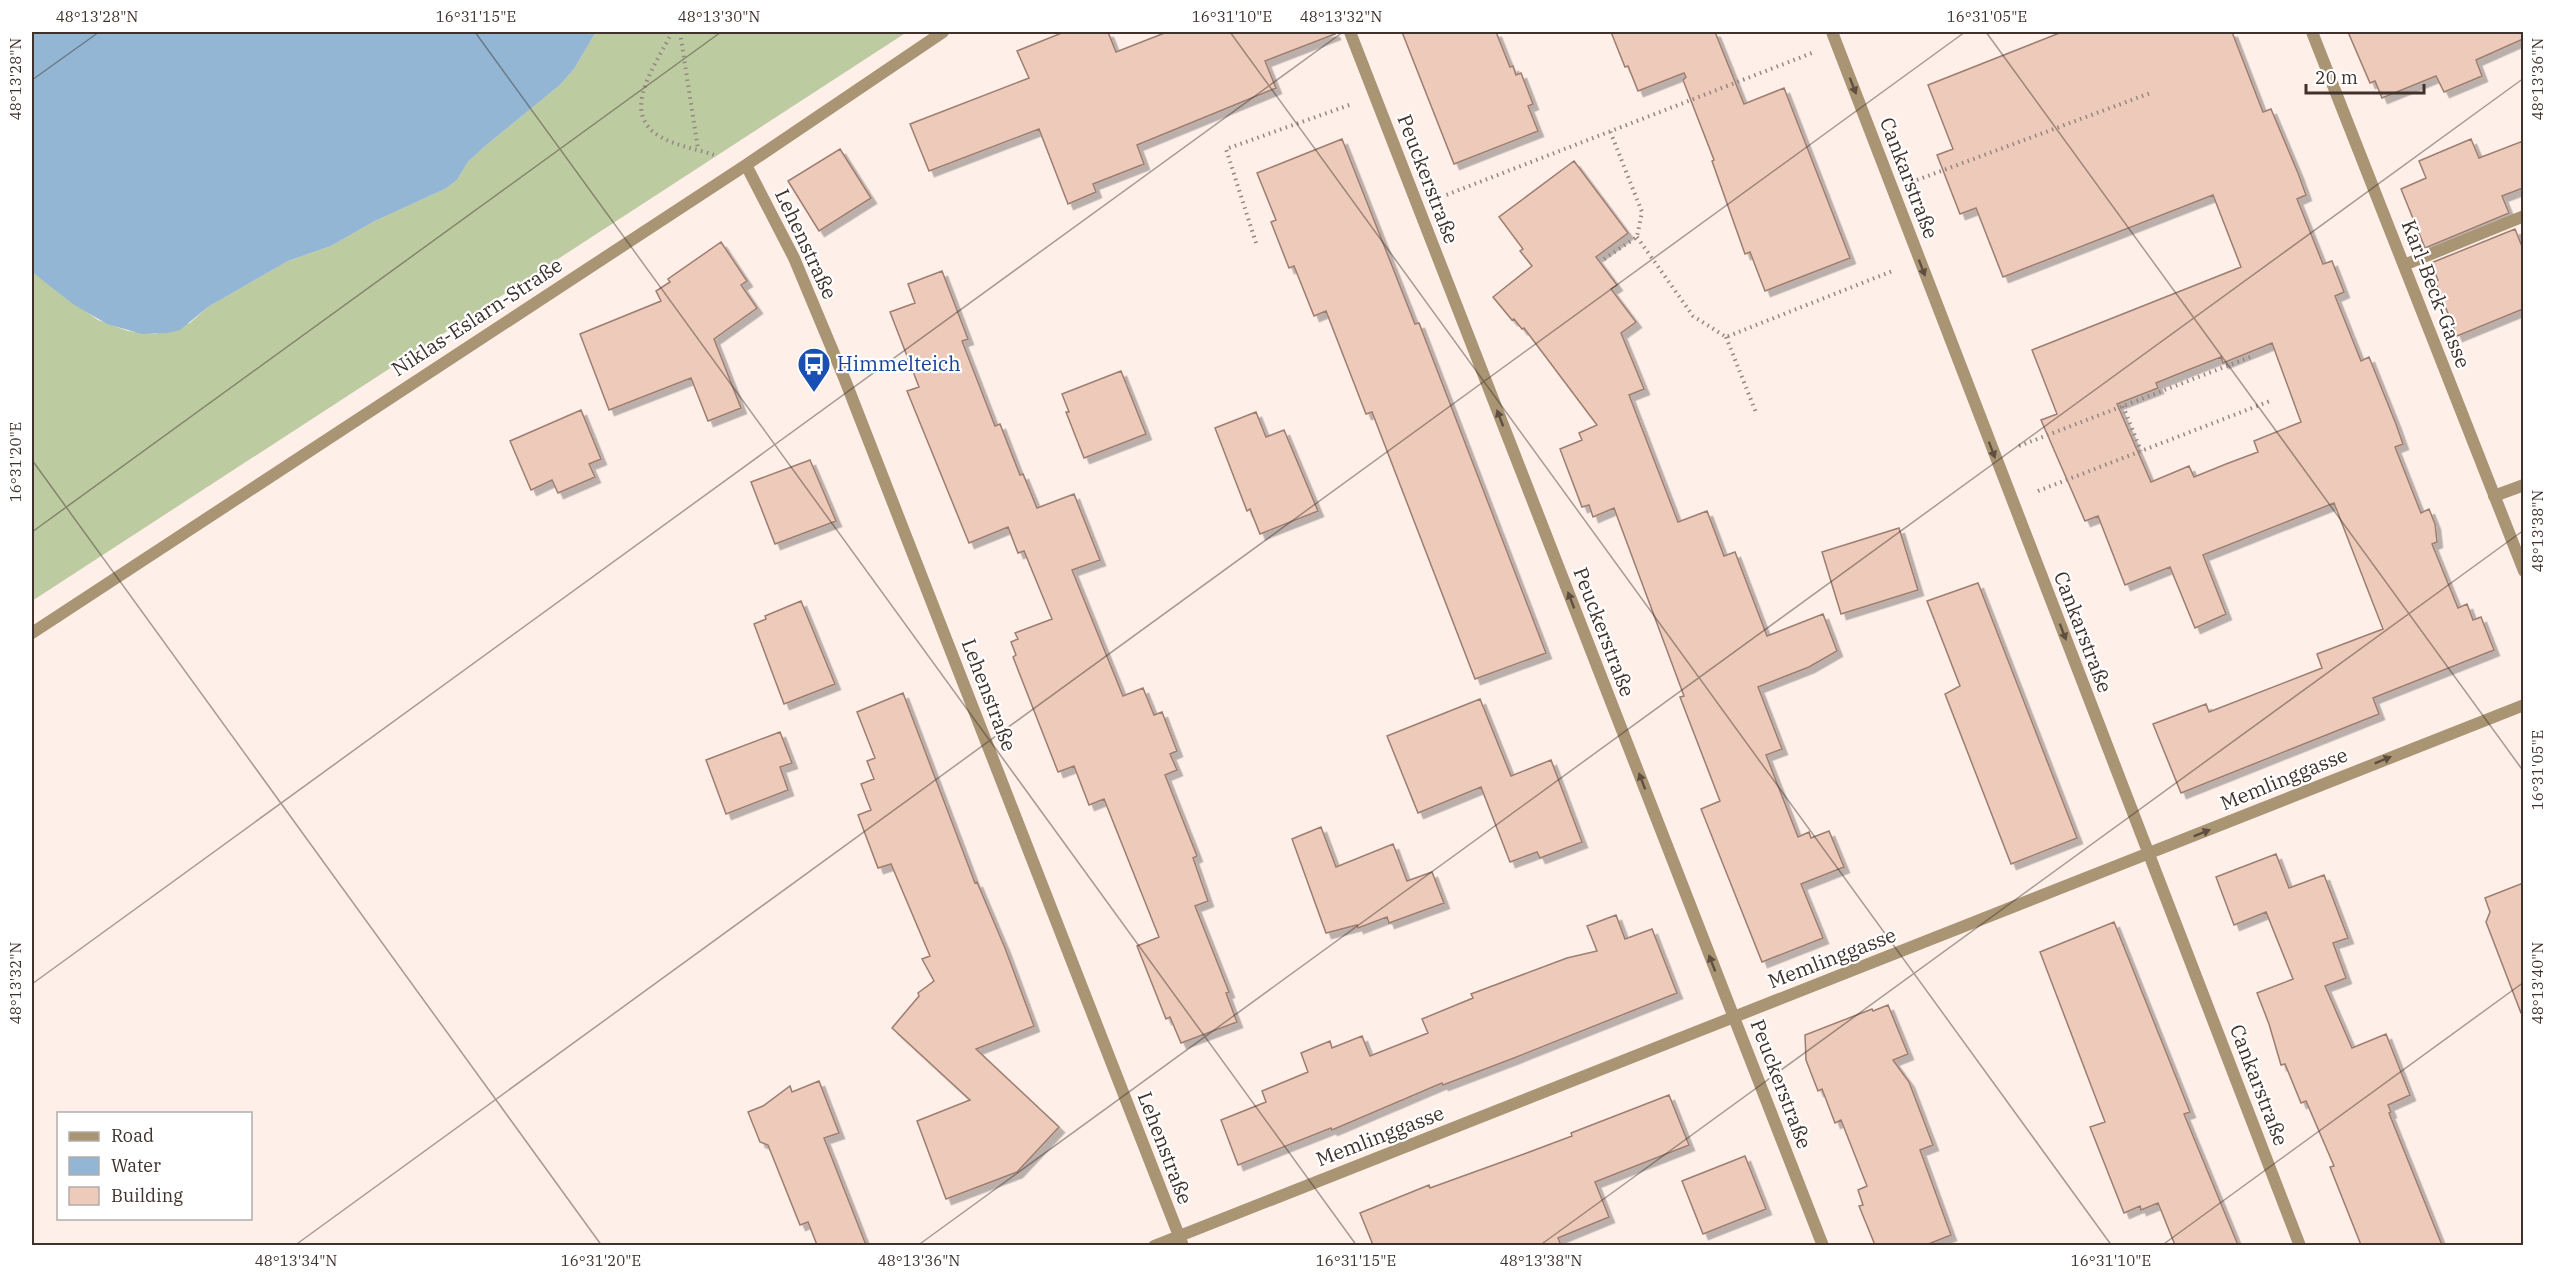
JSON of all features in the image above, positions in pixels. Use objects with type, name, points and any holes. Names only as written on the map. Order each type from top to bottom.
[{"type":"street","name":"Niklas-Eslarn-Straße","points":[[32,633],[746,165],[943,32]]},
{"type":"street","name":"Peuckerstraße","points":[[1350,32],[1823,1245]]},
{"type":"street","name":"Karl-Beck-Gasse","points":[[2312,32],[2523,571]]},
{"type":"street","name":"Cankarstraße","points":[[1834,38],[2300,1245]]},
{"type":"street","name":"Lehenstraße","points":[[746,165],[795,258],[845,380],[1181,1241]]},
{"type":"street","points":[[2404,265],[2523,216]]},
{"type":"street","points":[[2494,496],[2523,484]]},
{"type":"street","name":"Memlinggasse","points":[[1154,1245],[1181,1241],[1733,1018],[2523,705]]},
{"type":"path","points":[[672,32],[640,93],[640,113],[650,130],[662,138],[746,165]]},
{"type":"path","points":[[680,32],[698,150]]},
{"type":"path","points":[[1418,206],[1610,131],[1834,38]]},
{"type":"path","points":[[1892,190],[2153,92]]},
{"type":"path","points":[[1256,243],[1226,149],[1375,95]]},
{"type":"path","points":[[1605,259],[1637,237],[1642,212],[1610,131]]},
{"type":"path","points":[[1637,237],[1693,316],[1726,337],[1757,415]]},
{"type":"path","points":[[1726,337],[1919,260]]},
{"type":"path","points":[[1994,455],[2253,356]]},
{"type":"path","points":[[2012,501],[2270,401]]},
{"type":"path","points":[[2123,406],[2141,452]]},
{"type":"green space","points":[[596,32],[907,32],[32,601],[32,272],[98,320],[128,331],[155,334],[190,323],[208,307],[288,261],[331,246],[373,222],[445,189],[457,180],[468,162],[484,147],[560,85],[574,69]]},
{"type":"water","points":[[32,32],[596,32],[574,69],[560,85],[484,147],[468,162],[457,180],[445,189],[373,222],[331,246],[288,261],[208,307],[180,330],[142,334],[107,324],[73,304],[32,272]]},
{"type":"building","points":[[1064,32],[1108,32],[1116,52],[1167,32],[1334,32],[1335,34],[1265,61],[1276,88],[1137,145],[1144,164],[1093,184],[1096,192],[1068,204],[1039,129],[929,171],[910,124],[1029,78],[1017,51]]},
{"type":"building","points":[[1402,32],[1496,32],[1510,67],[1513,66],[1516,75],[1521,73],[1533,104],[1528,106],[1538,131],[1454,164]]},
{"type":"building","points":[[1611,32],[1715,32],[1744,104],[1784,88],[1850,258],[1765,291],[1750,252],[1745,254],[1712,161],[1714,160],[1683,80],[1686,77],[1684,73],[1638,91],[1628,66],[1625,67]]},
{"type":"building","points":[[2062,32],[2232,32],[2263,112],[2271,109],[2298,173],[2306,195],[2297,199],[2323,264],[2332,261],[2344,292],[2335,296],[2361,361],[2369,357],[2396,424],[2403,444],[2395,447],[2421,513],[2429,509],[2435,524],[2437,542],[2432,544],[2458,608],[2467,604],[2473,620],[2481,617],[2494,650],[2373,698],[2379,714],[2181,793],[2153,724],[2206,704],[2209,712],[2322,668],[2317,654],[2383,629],[2334,503],[2203,555],[2226,614],[2195,628],[2170,567],[2125,585],[2098,516],[2085,521],[2041,420],[2057,414],[2032,350],[2241,267],[2213,195],[2003,277],[1976,208],[1960,214],[1937,155],[1953,149],[1928,85]],"holes":[[[2272,343],[2301,422],[2254,441],[2258,452],[2194,477],[2189,466],[2151,482],[2117,404],[2158,388],[2156,383],[2221,357],[2223,363]]]},
{"type":"building","points":[[2348,32],[2523,32],[2523,39],[2476,60],[2482,76],[2444,92],[2436,76],[2382,98],[2375,81],[2370,83]]},
{"type":"building","points":[[1342,139],[1415,324],[1419,323],[1546,653],[1475,679],[1372,412],[1366,414],[1326,311],[1314,316],[1294,266],[1289,268],[1271,222],[1276,220],[1257,173]]},
{"type":"building","points":[[2471,139],[2479,158],[2523,141],[2523,188],[2502,196],[2509,213],[2425,248],[2401,189],[2426,178],[2419,161]]},
{"type":"building","points":[[840,149],[871,198],[819,231],[788,181]]},
{"type":"building","points":[[1574,161],[1628,233],[1596,257],[1617,285],[1611,289],[1636,322],[1621,333],[1644,389],[1629,395],[1678,522],[1707,511],[1724,556],[1735,552],[1767,636],[1823,614],[1837,651],[1809,667],[1758,687],[1782,749],[1766,755],[1798,837],[1809,832],[1811,838],[1829,831],[1844,867],[1801,884],[1823,938],[1762,962],[1701,809],[1720,801],[1680,697],[1684,696],[1614,508],[1593,517],[1589,505],[1582,507],[1560,449],[1582,440],[1579,433],[1597,425],[1524,328],[1522,329],[1514,319],[1512,320],[1493,297],[1532,266],[1520,251],[1523,249],[1499,217]]},
{"type":"building","points":[[2515,229],[2523,249],[2523,309],[2457,336],[2435,281],[2438,280],[2431,263]]},
{"type":"building","points":[[721,242],[747,281],[741,285],[757,308],[714,339],[741,408],[708,421],[691,378],[609,410],[580,334],[661,301],[656,291],[670,282],[668,279]]},
{"type":"building","points":[[942,271],[968,339],[962,341],[995,426],[1000,424],[1020,475],[1023,474],[1037,508],[1074,494],[1100,560],[1072,570],[1123,696],[1143,688],[1154,715],[1162,712],[1177,751],[1170,754],[1177,770],[1165,775],[1197,856],[1193,858],[1208,901],[1195,906],[1229,992],[1226,993],[1237,1022],[1181,1043],[1170,1017],[1166,1019],[1137,946],[1159,937],[1104,799],[1089,805],[1074,766],[1058,772],[1013,657],[1016,655],[1011,642],[1018,639],[1015,633],[1052,619],[1024,551],[1018,553],[1008,527],[969,543],[907,391],[919,387],[890,312],[915,303],[908,284]]},
{"type":"building","points":[[1121,371],[1146,434],[1084,458],[1066,412],[1069,412],[1062,394]]},
{"type":"building","points":[[581,410],[601,459],[589,464],[595,477],[558,493],[552,480],[531,490],[510,441]]},
{"type":"building","points":[[1256,412],[1266,437],[1284,430],[1318,511],[1260,534],[1250,509],[1247,511],[1215,428]]},
{"type":"building","points":[[810,460],[836,521],[775,544],[751,482]]},
{"type":"building","points":[[1899,528],[1918,590],[1841,614],[1822,552]]},
{"type":"building","points":[[1978,583],[2077,838],[2011,864],[1945,694],[1960,686],[1927,601]]},
{"type":"building","points":[[801,601],[835,684],[784,704],[754,624],[766,619],[765,616]]},
{"type":"building","points":[[903,693],[975,883],[977,882],[1005,948],[1034,1026],[976,1049],[1059,1127],[1017,1172],[946,1199],[917,1121],[970,1100],[892,1028],[919,996],[918,993],[934,981],[922,959],[930,956],[891,864],[878,868],[858,815],[871,810],[861,784],[874,779],[867,761],[875,758],[857,712]]},
{"type":"building","points":[[1480,699],[1511,776],[1551,760],[1582,842],[1540,858],[1537,852],[1510,862],[1481,787],[1418,813],[1387,736]]},
{"type":"building","points":[[780,732],[792,763],[780,767],[788,790],[726,814],[706,760]]},
{"type":"building","points":[[1321,827],[1336,867],[1393,844],[1407,881],[1432,872],[1444,903],[1389,923],[1387,917],[1358,928],[1357,925],[1326,933],[1292,839]]},
{"type":"building","points":[[2276,854],[2289,888],[2324,875],[2348,938],[2333,943],[2346,978],[2325,986],[2352,1048],[2386,1034],[2410,1095],[2388,1105],[2391,1112],[2389,1113],[2442,1245],[2361,1245],[2330,1167],[2334,1166],[2306,1101],[2301,1103],[2285,1064],[2281,1065],[2257,993],[2293,979],[2266,912],[2234,925],[2216,877]]},
{"type":"building","points":[[2523,883],[2523,1013],[2521,1013],[2486,922],[2490,912],[2485,898]]},
{"type":"building","points":[[1616,915],[1625,939],[1652,929],[1677,993],[1514,1058],[1443,1085],[1442,1083],[1332,1130],[1331,1128],[1238,1165],[1221,1120],[1266,1102],[1262,1091],[1308,1072],[1301,1053],[1330,1041],[1332,1048],[1362,1036],[1370,1056],[1428,1033],[1422,1019],[1473,998],[1471,994],[1567,958],[1597,951],[1587,926]]},
{"type":"building","points":[[2114,922],[2190,1112],[2184,1114],[2238,1245],[2175,1245],[2158,1203],[2141,1210],[2140,1206],[2124,1213],[2090,1127],[2105,1122],[2040,952]]},
{"type":"building","points":[[1888,1005],[1908,1054],[1893,1060],[1909,1082],[1933,1145],[1920,1150],[1951,1235],[1926,1245],[1875,1245],[1859,1206],[1863,1205],[1858,1190],[1867,1186],[1841,1120],[1835,1123],[1822,1089],[1818,1091],[1806,1060],[1805,1035]]},
{"type":"building","points":[[819,1081],[839,1133],[824,1138],[866,1245],[817,1245],[808,1222],[800,1225],[768,1145],[760,1142],[748,1112],[763,1106],[790,1086],[792,1092]]},
{"type":"building","points":[[1669,1095],[1689,1145],[1595,1182],[1609,1217],[1558,1238],[1561,1245],[1373,1245],[1360,1213],[1429,1185],[1430,1188],[1572,1136],[1571,1133]]},
{"type":"building","points":[[1745,1156],[1766,1209],[1703,1234],[1682,1181]]},
{"type":"place","name":"Himmelteich","points":[[814,393]]}]
